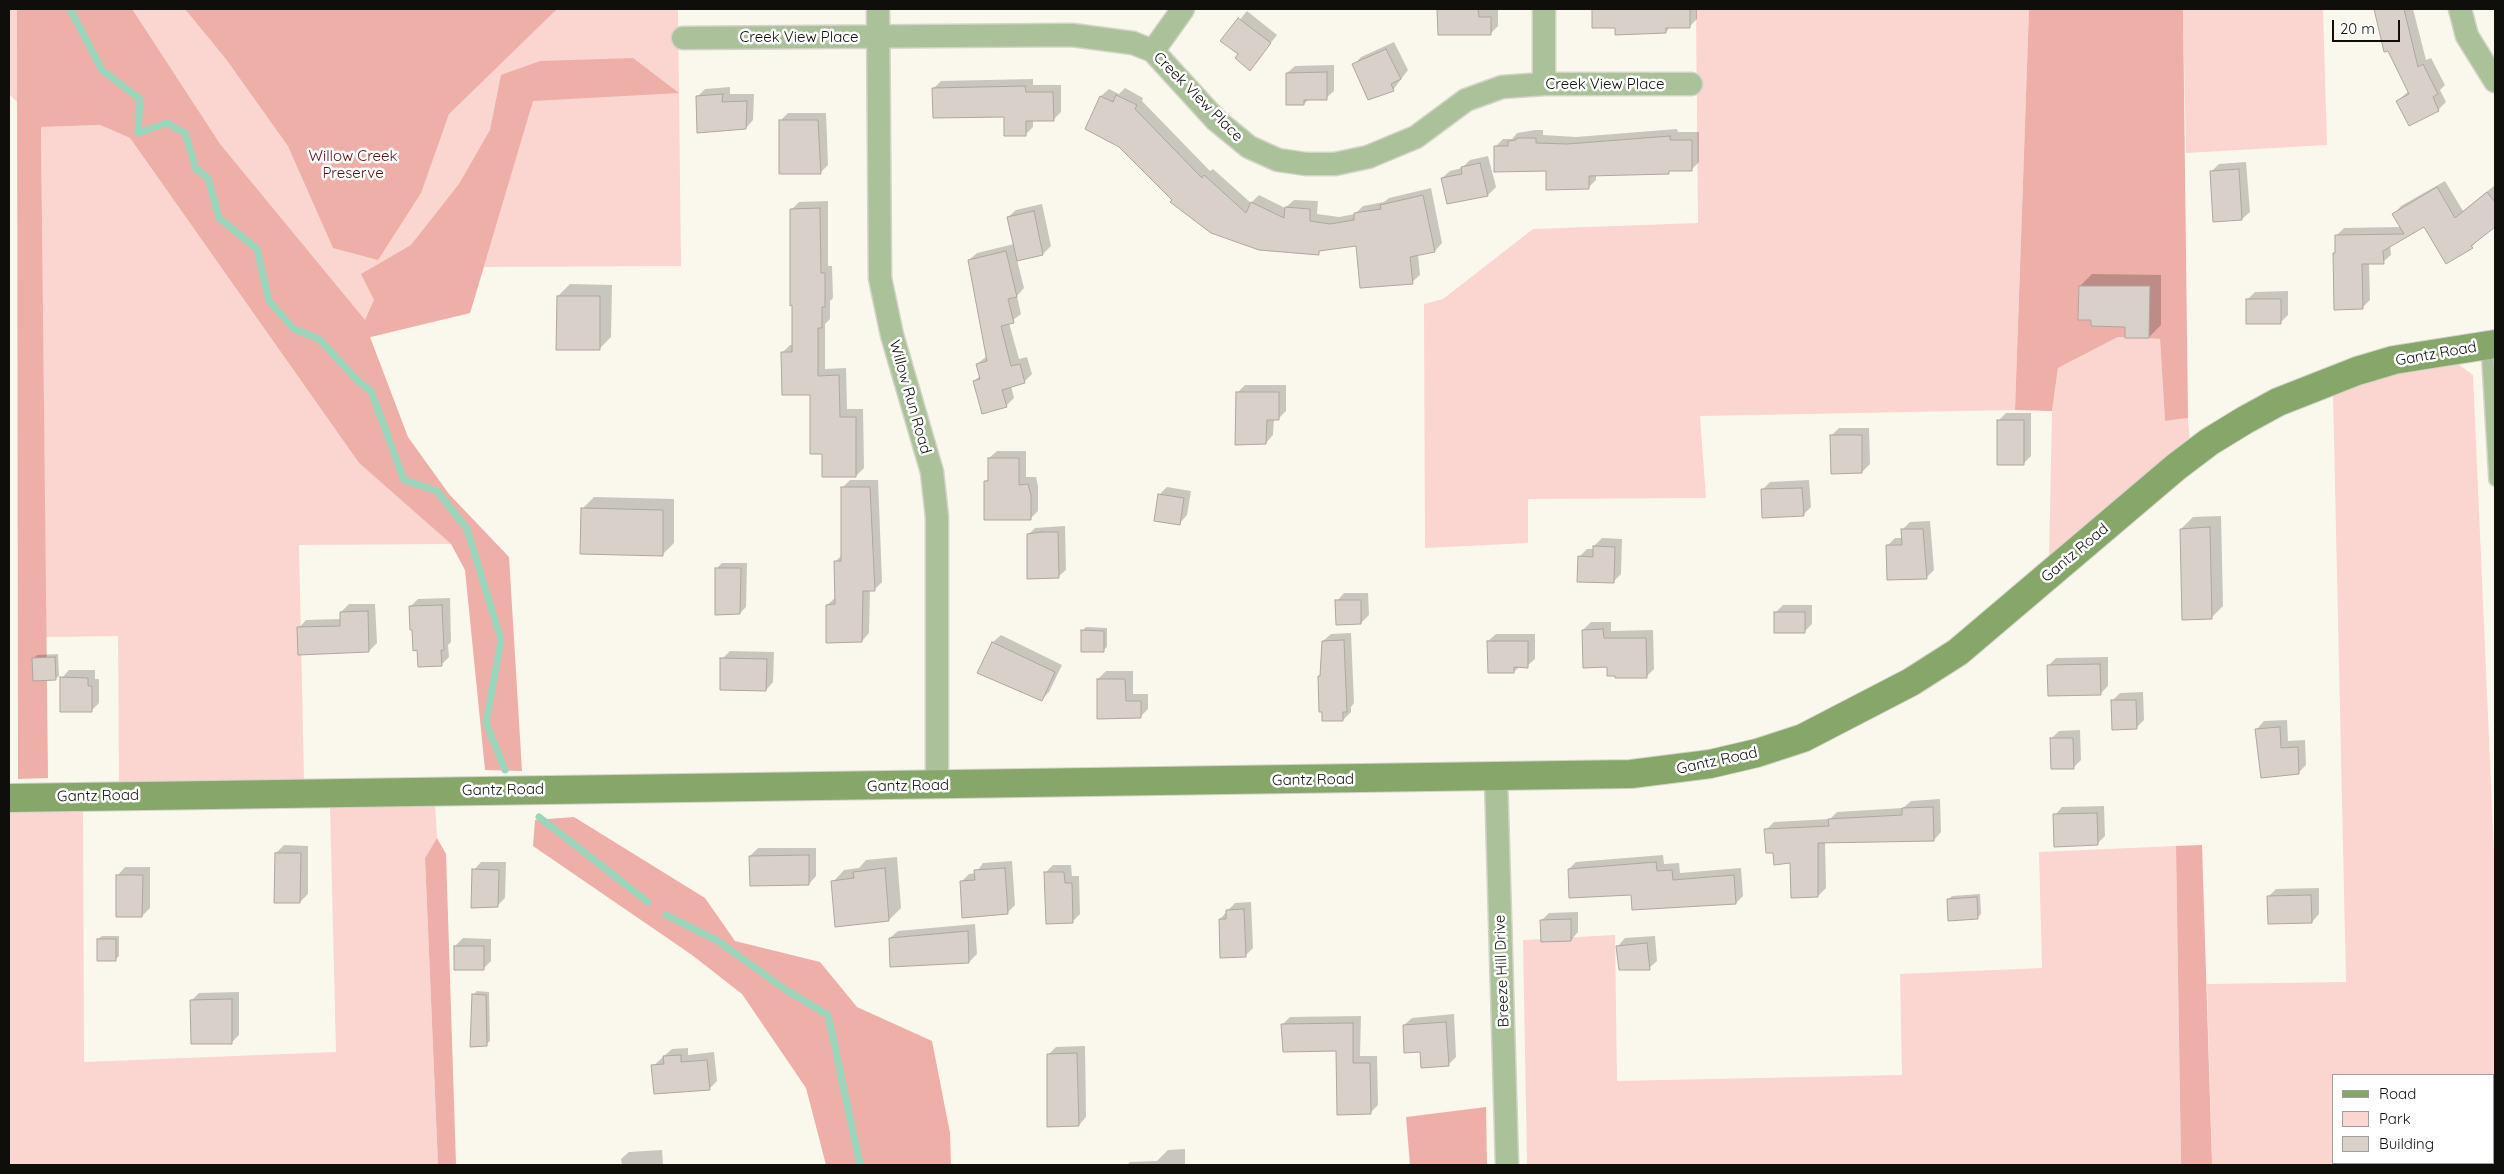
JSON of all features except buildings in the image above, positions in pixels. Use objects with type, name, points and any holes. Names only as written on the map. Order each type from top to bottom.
[{"type":"main road","name":"Gantz Road","points":[[9,798],[1496,777],[1631,774],[1670,771],[1757,753],[1804,738],[1887,696],[1958,652],[2176,467],[2210,442],[2278,402],[2357,371],[2394,360],[2491,345]]},
{"type":"street","name":"Willow Run Road","points":[[878,9],[880,278],[892,336],[932,472],[937,517],[937,786]]},
{"type":"street","points":[[1153,51],[1183,9]]},
{"type":"street","points":[[1544,9],[1544,84]]},
{"type":"street","points":[[2460,9],[2467,36],[2495,82]]},
{"type":"street","name":"Creek View Place","points":[[683,38],[1072,35],[1133,43],[1153,51],[1216,120],[1249,148],[1278,160],[1306,164],[1336,164],[1368,157],[1416,137],[1466,100],[1502,87],[1544,84],[1691,84]]},
{"type":"street","name":"Breeze Hill Drive","points":[[1496,777],[1507,1165]]},
{"type":"lane","points":[[2491,345],[2495,480]]},
{"type":"green space","name":"Willow Creek Preserve","points":[[9,9],[678,9],[681,266],[484,267],[470,313],[297,355],[130,116],[26,111],[9,94]]},
{"type":"green space","points":[[17,9],[132,9],[220,144],[365,320],[374,300],[361,274],[411,245],[459,184],[490,130],[501,75],[540,61],[633,58],[679,93],[533,101],[470,313],[370,337],[408,437],[449,494],[509,557],[522,771],[485,770],[465,570],[451,544],[359,463],[130,138],[100,125],[41,127],[48,778],[18,779]]},
{"type":"green space","points":[[185,9],[557,9],[449,114],[421,193],[378,260],[333,248],[288,146],[226,59]]},
{"type":"green space","points":[[1696,9],[2029,9],[2015,410],[1700,416],[1706,498],[1528,499],[1528,543],[1425,548],[1424,304],[1443,299],[1533,229],[1698,223]]},
{"type":"green space","points":[[2029,9],[2183,9],[2188,418],[2165,421],[2160,339],[2118,337],[2058,368],[2052,411],[2015,410]]},
{"type":"green space","points":[[2183,9],[2323,9],[2327,145],[2186,153]]},
{"type":"green space","points":[[100,125],[130,138],[359,463],[451,544],[299,545],[304,782],[119,784],[118,636],[46,637],[41,127]]},
{"type":"green space","points":[[2118,337],[2160,339],[2165,421],[2188,418],[2190,442],[2049,559],[2052,411],[2058,368]]},
{"type":"green space","points":[[2458,364],[2473,375],[2495,876],[2495,1165],[2212,1165],[2207,984],[2346,982],[2333,394],[2384,376]]},
{"type":"green space","points":[[435,803],[437,838],[425,858],[438,1165],[9,1165],[9,809],[83,808],[84,1062],[336,1052],[330,806]]},
{"type":"green space","points":[[574,817],[705,898],[735,941],[820,962],[857,1007],[932,1041],[950,1133],[951,1165],[826,1165],[806,1088],[742,994],[692,955],[533,846],[535,820]]},
{"type":"green space","points":[[437,838],[446,854],[456,1165],[438,1165],[425,858]]},
{"type":"green space","points":[[2202,845],[2212,1165],[2181,1165],[2176,846]]},
{"type":"green space","points":[[2176,846],[2181,1165],[1527,1165],[1523,940],[1615,935],[1617,1081],[1902,1075],[1900,974],[2042,968],[2039,852]]},
{"type":"green space","points":[[1486,1107],[1487,1165],[1410,1165],[1406,1117]]},
{"type":"waterway","points":[[70,9],[102,70],[140,99],[138,133],[167,123],[185,133],[196,169],[208,178],[219,218],[257,249],[269,301],[294,329],[319,339],[358,381],[371,391],[404,480],[437,491],[467,529],[501,640],[486,723],[505,770]]},
{"type":"waterway","points":[[539,817],[648,902]]},
{"type":"waterway","points":[[666,915],[718,941],[786,990],[828,1015],[860,1165]]}]
